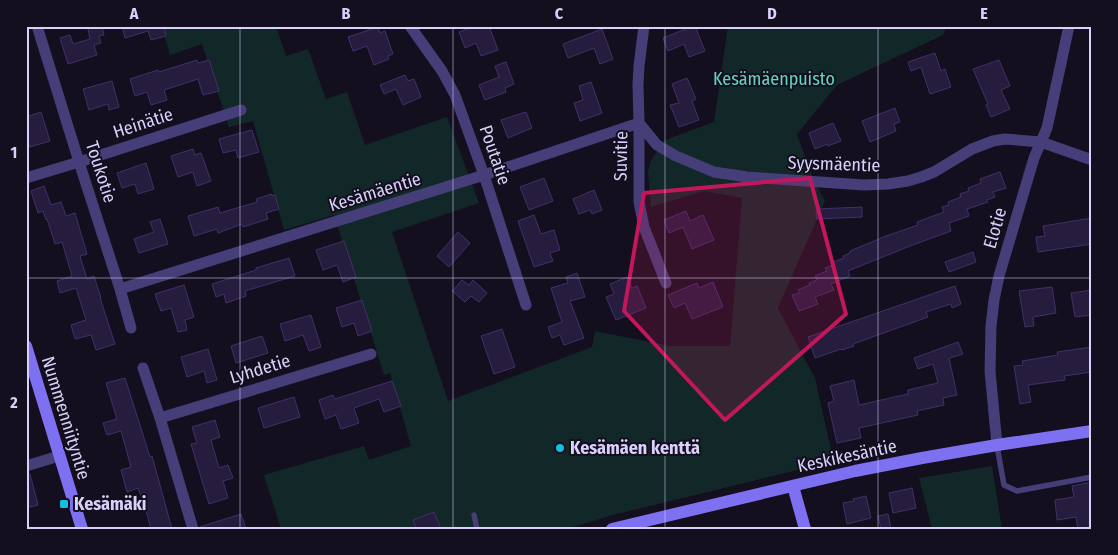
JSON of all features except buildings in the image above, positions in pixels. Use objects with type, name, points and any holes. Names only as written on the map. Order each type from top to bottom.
[{"type":"street","name":"Toukotie","points":[[38,26],[131,328]]},
{"type":"street","name":"Poutatie","points":[[410,26],[442,71],[452,89],[484,175],[526,305]]},
{"type":"street","name":"Suvitie","points":[[644,26],[639,66],[638,189],[644,226],[666,283]]},
{"type":"street","name":"Elotie","points":[[996,445],[990,356],[994,300],[1034,158],[1046,128],[1069,26]]},
{"type":"street","name":"Heinätie","points":[[26,178],[241,110]]},
{"type":"street","name":"Kesämäentie","points":[[120,289],[484,175],[639,123]]},
{"type":"street","name":"Syysmäentie","points":[[639,123],[657,145],[676,156],[714,172],[747,177],[864,185],[888,184],[921,177],[934,172],[972,149],[993,141],[1005,139],[1041,142],[1092,160]]},
{"type":"street","name":"Nummenniityntie","points":[[26,346],[82,529]]},
{"type":"street","name":"Lyhdetie","points":[[160,418],[370,354]]},
{"type":"street","points":[[143,368],[193,529]]},
{"type":"street","name":"Keskikesäntie","points":[[612,529],[855,471],[996,445],[1092,431]]},
{"type":"street","points":[[26,466],[59,456]]},
{"type":"street","points":[[794,486],[805,529]]},
{"type":"lane","points":[[996,445],[1004,484],[1017,491],[1092,477]]},
{"type":"lane","points":[[474,515],[477,529]]},
{"type":"highlighted area","points":[[810,178],[846,314],[725,420],[624,311],[644,193]]},
{"type":"green space","name":"Kesämäenpuisto","points":[[162,26],[276,26],[286,56],[308,49],[326,99],[347,92],[365,145],[447,117],[479,203],[392,232],[448,401],[592,347],[595,331],[670,346],[730,346],[742,198],[704,191],[651,207],[648,172],[651,160],[665,140],[714,122],[728,26],[947,26],[943,35],[837,85],[797,134],[812,176],[825,201],[778,308],[815,378],[833,459],[802,469],[613,515],[566,529],[281,529],[264,475],[364,446],[369,460],[411,446],[390,373],[384,375],[334,215],[284,230],[253,121],[229,127],[202,44],[170,55]]},
{"type":"green space","points":[[992,466],[1002,529],[932,529],[919,478]]},
{"type":"place","name":"Kesämäen kenttä","points":[[560,448]]},
{"type":"place","name":"Kesämäki","points":[[64,504]]}]
